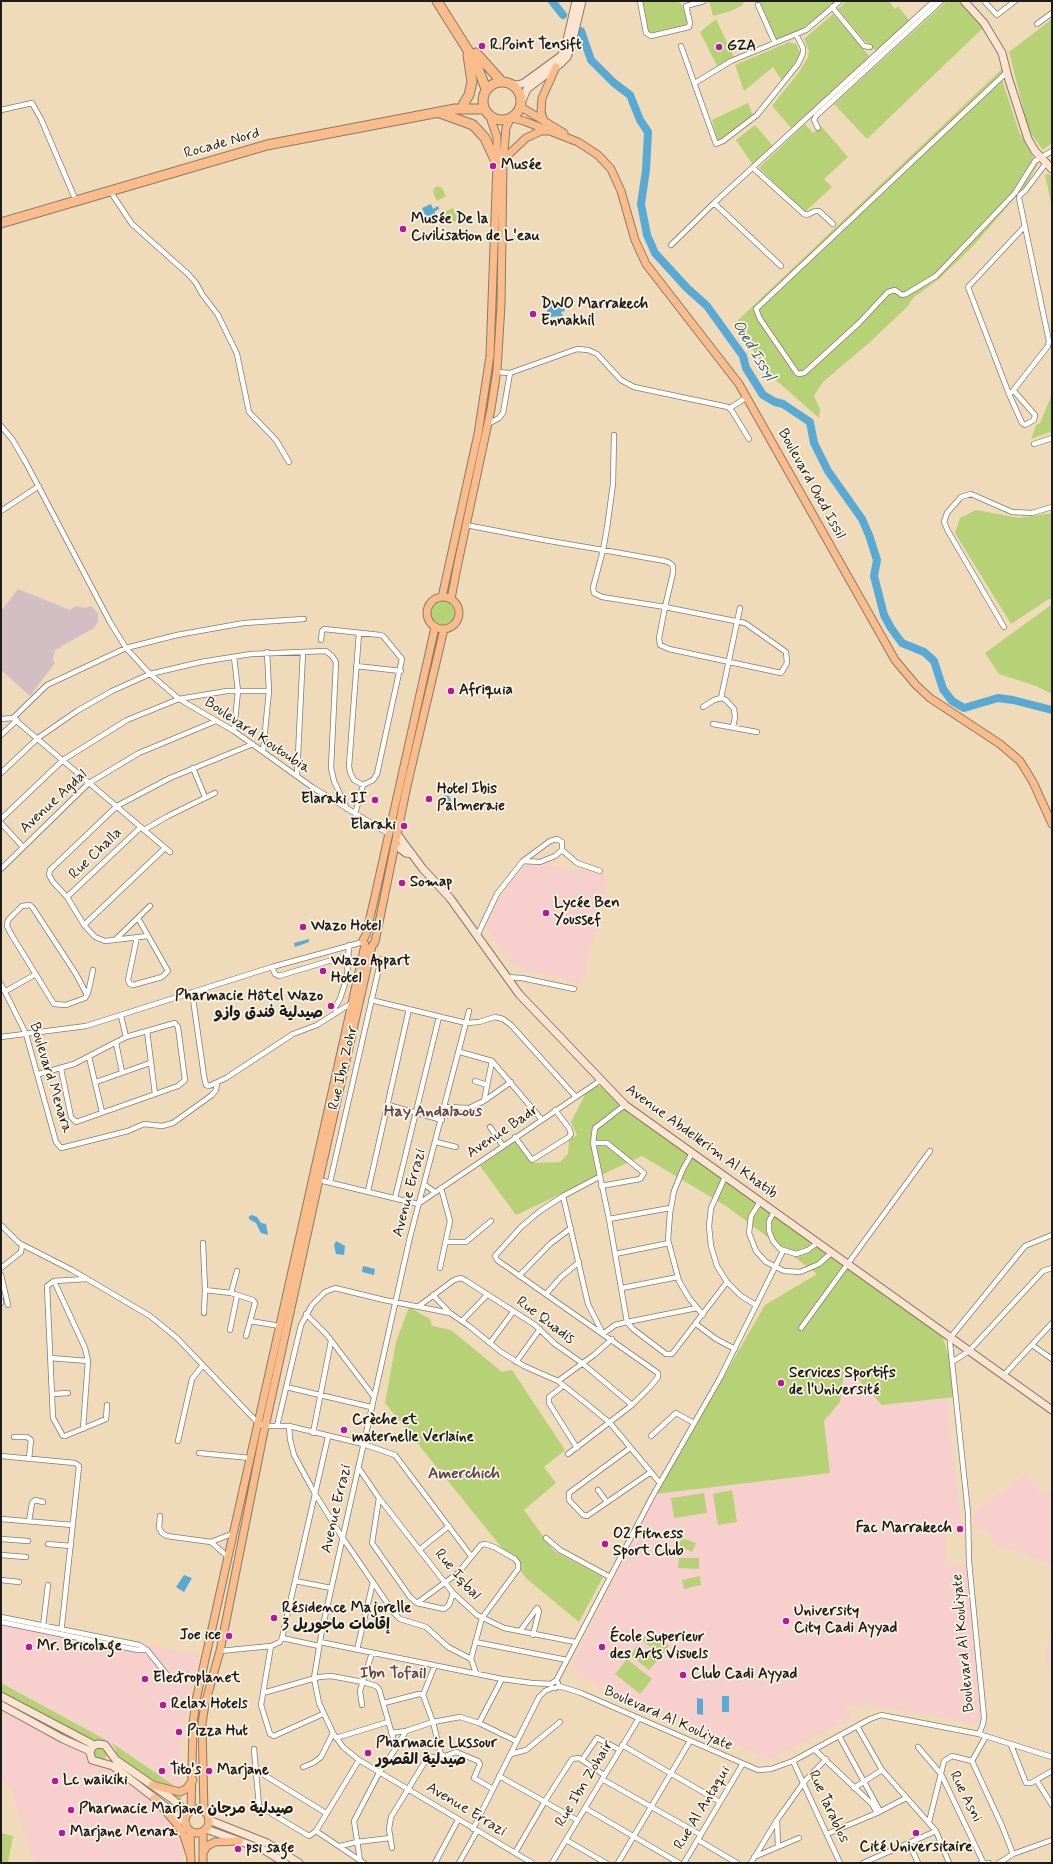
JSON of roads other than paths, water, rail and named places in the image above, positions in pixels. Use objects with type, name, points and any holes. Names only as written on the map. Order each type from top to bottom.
[{"type":"highway","points":[[437,1],[480,70],[485,94],[484,109],[490,117],[500,121],[511,118],[521,105],[518,91],[480,58],[442,1]]},
{"type":"highway","points":[[459,107],[469,95],[472,82],[466,48]]},
{"type":"highway","points":[[459,107],[485,94],[493,84],[507,83]]},
{"type":"highway","points":[[459,107],[484,109]]},
{"type":"highway","name":"Rocade Nord","points":[[1,223],[267,146],[438,113],[459,107]]},
{"type":"highway","points":[[438,113],[473,125],[485,138],[500,164]]},
{"type":"main road","points":[[544,121],[541,112],[542,98],[556,67]]},
{"type":"main road","name":"Boulevard Oued Issil","points":[[521,105],[598,155],[611,169],[621,191],[635,240],[646,264],[729,370],[747,397],[895,660],[916,685],[930,698],[1000,744],[1020,761],[1033,782],[1052,824]]},
{"type":"main road","points":[[452,599],[442,597],[432,601],[426,610],[428,620],[435,628],[444,629],[453,626],[458,619],[459,610],[452,599],[488,424],[497,372],[501,305],[500,164],[497,137],[490,117]]},
{"type":"main road","points":[[442,597],[478,434],[488,372],[492,335],[500,164],[506,128],[511,118]]},
{"type":"main road","name":"Boulevard Oued Issil","points":[[511,118],[524,121],[570,138]]},
{"type":"main road","points":[[500,164],[526,138],[541,131],[548,131]]},
{"type":"main road","points":[[203,1863],[204,1830],[209,1820],[204,1811],[202,1724],[205,1704],[220,1650],[265,1426],[319,1180],[366,942],[435,628]]},
{"type":"main road","points":[[191,1860],[190,1831],[186,1824],[190,1812],[193,1780],[193,1723],[196,1700],[280,1326],[350,1004],[366,942],[370,935],[374,938],[444,629]]},
{"type":"main road","points":[[152,1786],[180,1792],[186,1789],[193,1780]]},
{"type":"main road","points":[[154,1798],[176,1823],[184,1836],[191,1860]]},
{"type":"main road","points":[[190,1812],[197,1809],[204,1811]]},
{"type":"main road","points":[[190,1831],[196,1833],[204,1830]]},
{"type":"main road","points":[[203,1853],[207,1846],[215,1842],[239,1841]]},
{"type":"street","points":[[576,1],[576,16]]},
{"type":"street","points":[[521,105],[527,88],[567,57],[576,16],[582,1]]},
{"type":"street","points":[[640,1],[646,33],[651,36],[689,27],[690,23],[686,6],[704,1]]},
{"type":"street","points":[[695,83],[731,61],[806,30],[840,1]]},
{"type":"street","points":[[671,245],[714,203],[934,1]]},
{"type":"street","points":[[818,128],[814,120],[816,116],[941,1]]},
{"type":"street","points":[[964,1],[984,23],[997,43],[1002,53],[1024,128],[1032,145],[1040,157],[1052,169]]},
{"type":"street","points":[[984,1],[997,15],[1015,1]]},
{"type":"street","points":[[758,5],[775,43]]},
{"type":"street","points":[[832,7],[864,46],[870,47]]},
{"type":"street","points":[[1037,24],[1052,13]]},
{"type":"street","points":[[681,46],[695,83],[706,120],[716,144],[723,141],[757,115],[798,64],[804,53],[796,34]]},
{"type":"street","points":[[507,83],[518,85],[524,83],[555,61],[569,45]]},
{"type":"street","points":[[1007,72],[756,309],[760,318],[797,373],[804,373],[813,366],[859,323],[888,292],[895,290],[902,295],[906,294],[936,276],[1015,193],[1035,161],[1052,151]]},
{"type":"street","points":[[1,110],[32,103],[41,119],[76,201]]},
{"type":"street","points":[[1012,393],[1048,346],[1049,341],[1025,226],[1020,194],[1025,191],[1046,163]]},
{"type":"street","points":[[752,168],[804,214],[807,216],[815,211],[819,211],[834,224]]},
{"type":"street","points":[[110,191],[132,224],[188,274],[218,315],[237,354],[249,412],[276,440],[289,462]]},
{"type":"street","points":[[714,203],[781,266]]},
{"type":"street","points":[[1012,393],[1034,413],[1036,416],[1034,420],[1023,424],[1012,393],[968,287],[1025,226]]},
{"type":"street","points":[[497,372],[510,373],[577,349],[585,349],[597,354],[621,380],[634,387],[730,408],[747,397]]},
{"type":"street","points":[[488,424],[499,418],[503,413],[510,373]]},
{"type":"street","points":[[730,408],[749,439]]},
{"type":"street","name":"Boulevard Koutoubia","points":[[1,426],[17,447],[110,622],[126,648],[150,674],[179,699],[234,731],[296,776],[389,834]]},
{"type":"street","points":[[466,525],[602,550],[672,564],[673,573],[665,607],[659,638],[662,646],[779,673],[784,671],[787,663],[787,655],[783,650],[750,626],[736,621],[665,607],[595,594],[593,588],[602,550],[614,484],[614,435]]},
{"type":"street","points":[[1034,444],[1052,438]]},
{"type":"street","points":[[1,511],[38,486]]},
{"type":"street","points":[[1004,627],[948,531],[944,522],[947,513],[961,497],[971,494],[1012,512],[1032,513],[1052,507]]},
{"type":"street","points":[[721,698],[736,621],[740,608]]},
{"type":"street","points":[[1,735],[47,684],[126,648],[177,635],[238,624],[268,620],[304,619]]},
{"type":"street","points":[[321,640],[322,631],[324,629],[386,637],[402,657],[401,671],[377,774],[374,780],[363,785]]},
{"type":"street","points":[[359,633],[349,766],[354,780],[363,785]]},
{"type":"street","points":[[1,773],[38,738],[101,696],[150,674],[187,665],[267,652],[326,651],[336,662],[331,768],[334,781],[347,809]]},
{"type":"street","points":[[263,751],[269,691],[267,652]]},
{"type":"street","points":[[296,776],[303,652]]},
{"type":"street","points":[[234,657],[238,690],[234,731]]},
{"type":"street","points":[[356,666],[401,671]]},
{"type":"street","points":[[1,819],[63,760],[127,720],[179,699],[238,690],[269,691]]},
{"type":"street","points":[[704,707],[710,701],[721,698],[730,702],[734,709],[735,717],[733,727]]},
{"type":"street","points":[[1,719],[15,719],[170,852]]},
{"type":"street","name":"Avenue Agdal","points":[[1,869],[89,783],[138,753],[216,720]]},
{"type":"street","points":[[713,724],[757,732]]},
{"type":"street","points":[[148,936],[100,940],[91,934],[67,897],[53,882],[50,875],[50,870],[117,806],[159,783],[253,744]]},
{"type":"street","points":[[193,768],[205,797]]},
{"type":"street","points":[[355,814],[363,785]]},
{"type":"street","name":"Rue Challa","points":[[67,897],[142,828],[215,793]]},
{"type":"street","points":[[1,823],[23,847]]},
{"type":"street","name":"Avenue Abdelkrim Al Khatib","points":[[397,834],[412,854],[450,898],[506,977],[532,1009],[625,1105],[1052,1410]]},
{"type":"street","points":[[477,936],[497,894],[523,861],[554,839],[562,842],[562,850],[577,863],[600,872]]},
{"type":"street","name":"Avenue Abdelkrim Al Khatib","points":[[395,845],[406,853],[412,854]]},
{"type":"street","points":[[84,925],[165,848]]},
{"type":"street","points":[[523,861],[544,861],[555,856],[562,850]]},
{"type":"street","points":[[87,995],[76,974],[30,905],[25,905],[8,920],[7,926],[52,1002],[56,1006],[72,1004],[82,1000],[87,995],[93,970]]},
{"type":"street","points":[[116,939],[150,906]]},
{"type":"street","points":[[137,937],[128,980],[130,984],[133,985],[162,977],[167,973],[165,964],[138,918]]},
{"type":"street","points":[[1,1037],[86,1026],[272,968],[349,945],[366,942]]},
{"type":"street","points":[[336,1013],[334,1007],[340,999],[345,984],[349,945]]},
{"type":"street","points":[[272,968],[275,974],[280,976],[349,955]]},
{"type":"street","name":"Rue Ibn Zohr","points":[[330,1182],[380,959]]},
{"type":"street","points":[[6,992],[36,974]]},
{"type":"street","points":[[506,977],[522,978],[574,989]]},
{"type":"street","name":"Boulevard Menara","points":[[1,984],[26,1034],[39,1074],[56,1142],[61,1148],[128,1131],[144,1124],[162,1126],[173,1123],[212,1095],[216,1090],[217,1083]]},
{"type":"street","points":[[192,992],[205,1082],[209,1086],[217,1083],[293,1034],[317,1025],[350,1004]]},
{"type":"street","points":[[372,1000],[466,1023],[479,1022],[495,1017],[507,1021],[576,1096]]},
{"type":"street","points":[[368,1191],[409,1009]]},
{"type":"street","name":"Avenue Errazi","points":[[470,1011],[425,1185],[418,1204],[342,1537],[319,1644],[314,1678],[316,1693],[322,1714],[334,1736],[359,1760],[532,1863]]},
{"type":"street","points":[[121,1016],[126,1037]]},
{"type":"street","points":[[395,1198],[439,1017]]},
{"type":"street","points":[[39,1074],[61,1069],[89,1057],[126,1037],[176,1023],[182,1056],[184,1082],[178,1086],[79,1121],[73,1120],[61,1069]]},
{"type":"street","points":[[147,1031],[155,1094]]},
{"type":"street","points":[[116,1043],[122,1072]]},
{"type":"street","points":[[460,1052],[492,1061],[542,1120]]},
{"type":"street","points":[[89,1057],[102,1112]]},
{"type":"street","points":[[484,1101],[492,1061]]},
{"type":"street","points":[[96,1082],[150,1063]]},
{"type":"street","name":"Avenue Badr","points":[[418,1204],[601,1080]]},
{"type":"street","points":[[475,1081],[487,1085]]},
{"type":"street","points":[[445,1107],[466,1109],[484,1101],[511,1082]]},
{"type":"street","points":[[388,1105],[442,1120]]},
{"type":"street","points":[[625,1105],[595,1128],[593,1132],[593,1143],[609,1219],[627,1322],[633,1329],[669,1355],[674,1353],[727,1282]]},
{"type":"street","points":[[516,1138],[532,1160],[569,1137],[571,1134],[569,1128],[555,1110]]},
{"type":"street","points":[[490,1127],[503,1146]]},
{"type":"street","points":[[436,1142],[456,1147]]},
{"type":"street","points":[[593,1143],[607,1143],[644,1173],[640,1179],[601,1186]]},
{"type":"street","points":[[801,1328],[930,1151]]},
{"type":"street","points":[[692,1153],[679,1176],[670,1208],[669,1243],[678,1277],[685,1292],[703,1315]]},
{"type":"street","points":[[568,1454],[632,1405],[650,1387],[658,1377],[658,1373],[612,1339],[519,1276],[497,1260],[495,1256],[531,1218],[563,1196],[599,1177]]},
{"type":"street","points":[[725,1177],[713,1202],[709,1226],[712,1253],[717,1266],[727,1282],[741,1296],[756,1304]]},
{"type":"street","points":[[319,1180],[418,1204]]},
{"type":"street","points":[[425,1185],[435,1192]]},
{"type":"street","points":[[440,1268],[450,1217],[441,1188]]},
{"type":"street","points":[[563,1196],[588,1304],[603,1334]]},
{"type":"street","points":[[760,1202],[752,1212],[749,1219],[750,1237],[759,1255],[774,1267],[790,1272],[806,1271],[820,1264],[831,1253]]},
{"type":"street","points":[[609,1219],[670,1208]]},
{"type":"street","points":[[774,1212],[769,1224],[769,1234],[775,1244],[783,1251],[796,1254],[808,1250],[817,1243]]},
{"type":"street","points":[[446,1242],[466,1242],[491,1221]]},
{"type":"street","points":[[1,1225],[22,1245],[72,1270],[150,1316],[177,1338],[258,1423],[265,1426],[289,1426],[328,1437],[363,1444],[395,1454],[471,1556]]},
{"type":"street","points":[[519,1276],[550,1244],[571,1228]]},
{"type":"street","points":[[950,1338],[1025,1246],[1052,1235]]},
{"type":"street","points":[[203,1243],[206,1290],[204,1313]]},
{"type":"street","points":[[615,1254],[669,1243]]},
{"type":"street","points":[[1,1268],[21,1252],[22,1245]]},
{"type":"street","points":[[460,1863],[499,1776],[539,1697],[553,1684],[567,1660],[575,1642],[660,1483],[735,1349],[783,1251]]},
{"type":"street","points":[[546,1294],[561,1277],[578,1262]]},
{"type":"street","points":[[952,1362],[969,1351],[1043,1271],[1052,1268]]},
{"type":"street","points":[[231,1293],[237,1271]]},
{"type":"street","points":[[1,1275],[8,1305]]},
{"type":"street","points":[[622,1288],[678,1277]]},
{"type":"street","name":"Rue Quadis","points":[[419,1306],[454,1280],[461,1278],[540,1329],[555,1344],[582,1363],[632,1405]]},
{"type":"street","points":[[86,1279],[54,1281],[48,1284],[50,1358],[54,1418],[63,1436],[107,1418],[107,1405]]},
{"type":"street","points":[[54,1281],[85,1348],[88,1361],[83,1429]]},
{"type":"street","points":[[277,1426],[298,1335],[306,1314],[316,1299],[332,1288],[450,1313]]},
{"type":"street","points":[[206,1290],[231,1293],[253,1300],[255,1303],[246,1336]]},
{"type":"street","points":[[433,1295],[450,1313],[462,1320],[516,1362],[558,1381],[610,1423],[660,1483]]},
{"type":"street","points":[[462,1320],[487,1295]]},
{"type":"street","points":[[230,1330],[237,1296]]},
{"type":"street","points":[[603,1334],[615,1326],[627,1322],[697,1308]]},
{"type":"street","points":[[490,1343],[513,1312]]},
{"type":"street","points":[[306,1314],[318,1325],[374,1397]]},
{"type":"street","points":[[250,1321],[280,1326]]},
{"type":"street","points":[[1003,1376],[1052,1323]]},
{"type":"street","points":[[696,1324],[716,1339],[735,1349]]},
{"type":"street","points":[[516,1362],[540,1329]]},
{"type":"street","name":"Boulevard Al Kouliyate","points":[[553,1684],[555,1689],[558,1686],[581,1693],[742,1765],[765,1770],[778,1768],[793,1761],[870,1718],[881,1715],[979,1734],[984,1717],[969,1562],[968,1513],[949,1346],[950,1338]]},
{"type":"street","points":[[558,1381],[612,1339]]},
{"type":"street","points":[[313,1433],[331,1341]]},
{"type":"street","points":[[1032,1345],[1052,1359]]},
{"type":"street","points":[[50,1358],[88,1361]]},
{"type":"street","points":[[178,1441],[192,1378],[203,1365]]},
{"type":"street","points":[[563,1386],[549,1397],[549,1403],[577,1448]]},
{"type":"street","points":[[286,1387],[371,1407]]},
{"type":"street","points":[[53,1394],[68,1393]]},
{"type":"street","points":[[651,1436],[676,1413],[694,1424]]},
{"type":"street","points":[[289,1426],[293,1451],[314,1492],[342,1537],[398,1617],[426,1627],[448,1647],[471,1659]]},
{"type":"street","points":[[14,1437],[27,1437],[31,1440],[29,1458]]},
{"type":"street","points":[[220,1650],[271,1646],[280,1642],[328,1437]]},
{"type":"street","points":[[630,1448],[568,1496],[569,1500],[585,1516],[651,1472]]},
{"type":"street","points":[[199,1453],[250,1458]]},
{"type":"street","points":[[1,1456],[75,1462],[80,1470],[61,1632]]},
{"type":"street","name":"Rue Iqbal","points":[[358,1467],[379,1498],[453,1593],[482,1618],[499,1626],[575,1642]]},
{"type":"street","points":[[598,1490],[607,1502]]},
{"type":"street","points":[[379,1498],[372,1542],[410,1597],[417,1603],[444,1609],[449,1604],[453,1593]]},
{"type":"street","points":[[29,1521],[32,1502],[34,1500],[43,1502]]},
{"type":"street","points":[[160,1516],[159,1528],[164,1535],[211,1542],[234,1533]]},
{"type":"street","points":[[1,1519],[73,1525]]},
{"type":"street","points":[[419,1550],[449,1526]]},
{"type":"street","points":[[546,1538],[560,1550],[610,1577]]},
{"type":"street","points":[[1,1539],[28,1541]]},
{"type":"street","points":[[211,1542],[228,1558]]},
{"type":"street","points":[[48,1544],[71,1546]]},
{"type":"street","points":[[417,1603],[458,1573],[481,1545],[494,1547],[515,1559],[519,1566],[516,1572],[482,1618],[471,1659],[476,1673]]},
{"type":"street","points":[[1,1555],[26,1557]]},
{"type":"street","points":[[1,1580],[19,1582]]},
{"type":"street","points":[[294,1581],[331,1588]]},
{"type":"street","points":[[356,1650],[373,1582]]},
{"type":"street","points":[[44,1626],[48,1585]]},
{"type":"street","points":[[520,1631],[537,1608],[539,1611],[533,1634]]},
{"type":"street","points":[[1,1617],[44,1626],[61,1632]]},
{"type":"street","points":[[1,1622],[61,1632],[138,1650],[148,1650],[168,1676]]},
{"type":"street","points":[[282,1638],[356,1650],[502,1679],[553,1684]]},
{"type":"street","points":[[475,1642],[567,1660]]},
{"type":"street","points":[[271,1646],[261,1709],[272,1735],[274,1736],[322,1714]]},
{"type":"street","points":[[362,1705],[360,1695],[372,1653]]},
{"type":"street","points":[[435,1665],[423,1695],[433,1722],[441,1756]]},
{"type":"street","points":[[263,1693],[314,1678],[331,1676],[363,1682],[378,1687],[384,1703],[396,1748]]},
{"type":"street","points":[[480,1723],[502,1679]]},
{"type":"street","points":[[384,1703],[419,1694],[423,1695]]},
{"type":"street","points":[[1,1696],[92,1748]]},
{"type":"street","points":[[1,1705],[63,1738],[92,1748],[103,1744],[116,1760],[190,1812]]},
{"type":"street","points":[[391,1733],[406,1731],[433,1722],[455,1717],[480,1723],[516,1741]]},
{"type":"street","name":"Rue Ibn Zohair","points":[[552,1863],[639,1718]]},
{"type":"street","points":[[303,1767],[321,1757],[334,1736],[388,1722]]},
{"type":"street","points":[[511,1754],[526,1750],[560,1722]]},
{"type":"street","points":[[857,1726],[882,1770],[936,1831],[949,1863]]},
{"type":"street","points":[[362,1862],[356,1842],[354,1821],[379,1773],[406,1731]]},
{"type":"street","points":[[979,1734],[1052,1757]]},
{"type":"street","points":[[839,1736],[879,1812]]},
{"type":"street","points":[[972,1761],[986,1736]]},
{"type":"street","points":[[582,1760],[597,1738],[621,1747],[720,1802]]},
{"type":"street","points":[[618,1863],[690,1741]]},
{"type":"street","points":[[1011,1745],[1024,1781],[1028,1784],[1037,1781],[1052,1771]]},
{"type":"street","name":"Rue Asni","points":[[918,1747],[941,1774],[982,1862]]},
{"type":"street","points":[[92,1748],[92,1760],[113,1766],[186,1824]]},
{"type":"street","points":[[254,1749],[258,1803],[261,1808],[309,1836],[316,1831],[359,1760]]},
{"type":"street","points":[[103,1763],[109,1758],[109,1750]]},
{"type":"street","points":[[815,1750],[879,1812]]},
{"type":"street","points":[[392,1848],[389,1823],[426,1760],[431,1757],[456,1752],[478,1761],[480,1764],[474,1778],[493,1789]]},
{"type":"street","points":[[515,1853],[545,1801],[572,1759],[577,1757],[603,1777],[701,1835]]},
{"type":"street","points":[[929,1822],[944,1761],[948,1757],[972,1761]]},
{"type":"street","points":[[751,1863],[777,1820],[804,1782],[826,1759]]},
{"type":"street","name":"Rue Tarablos","points":[[793,1761],[828,1834],[840,1863]]},
{"type":"street","points":[[972,1761],[1002,1826],[1013,1854]]},
{"type":"street","name":"Rue Al Antaqui","points":[[684,1863],[742,1765]]},
{"type":"street","points":[[256,1770],[326,1813]]},
{"type":"street","points":[[854,1788],[882,1770]]},
{"type":"street","points":[[499,1776],[577,1820]]},
{"type":"street","points":[[1037,1781],[1052,1805]]},
{"type":"street","points":[[828,1834],[879,1812],[906,1798]]},
{"type":"street","points":[[585,1808],[678,1863]]},
{"type":"street","points":[[209,1820],[267,1844],[299,1863]]},
{"type":"street","points":[[435,1863],[458,1820]]},
{"type":"street","points":[[777,1820],[778,1847]]},
{"type":"street","points":[[204,1830],[264,1850],[285,1863]]},
{"type":"street","points":[[316,1831],[362,1862]]},
{"type":"street","points":[[863,1863],[936,1831]]},
{"type":"street","points":[[340,1846],[356,1842],[390,1838]]},
{"type":"street","points":[[754,1857],[799,1838]]},
{"type":"street","points":[[566,1840],[606,1863]]},
{"type":"street","points":[[698,1840],[737,1863]]},
{"type":"street","points":[[999,1863],[1013,1854],[1052,1840]]},
{"type":"street","points":[[909,1843],[918,1863]]},
{"type":"street","points":[[982,1862],[989,1863]]},
{"type":"water","points":[[431,204],[433,209],[438,206],[439,209],[434,212],[437,216],[428,221],[422,208]]},
{"type":"water","points":[[558,303],[559,305],[563,304],[565,311],[561,312],[563,316],[549,317],[547,310],[550,308],[549,305]]},
{"type":"water","points":[[444,795],[449,796],[453,804],[448,808],[442,800]]},
{"type":"water","points":[[309,939],[309,942],[295,947],[294,943]]},
{"type":"water","points":[[252,1215],[257,1217],[261,1223],[266,1224],[268,1235],[261,1233],[256,1223],[249,1219],[249,1216]]},
{"type":"water","points":[[336,1241],[345,1246],[344,1255],[336,1254],[334,1245]]},
{"type":"water","points":[[363,1266],[375,1269],[374,1275],[362,1272]]},
{"type":"water","points":[[184,1575],[192,1578],[184,1592],[176,1587]]},
{"type":"water","points":[[722,1696],[729,1696],[729,1712],[722,1712]]},
{"type":"water","points":[[697,1698],[703,1699],[703,1715],[697,1714]]},
{"type":"waterway","name":"Oued Issyl","points":[[552,1],[563,15]]},
{"type":"waterway","name":"Oued Issyl","points":[[581,31],[591,60],[614,83],[630,95],[640,120],[648,132],[646,170],[641,204],[647,235],[655,253],[687,288],[707,306],[743,356],[746,368],[763,395],[775,402],[783,404],[810,422],[814,443],[828,471],[862,519],[869,535],[877,560],[874,576],[884,615],[891,628],[902,643],[924,652],[934,661],[943,689],[952,701],[964,708],[998,698],[1013,700],[1052,710]]},
{"type":"place","name":"R.Point Tensift","points":[[482,46]]},
{"type":"place","name":"GZA","points":[[719,47]]},
{"type":"place","name":"Musée","points":[[493,166]]},
{"type":"place","name":"Musée De la Civilisation de L'eau","points":[[403,229]]},
{"type":"place","name":"DWO Marrakech Ennakhil","points":[[533,314]]},
{"type":"place","name":"Afriquia","points":[[451,691]]},
{"type":"place","name":"Hotel Ibis Palmeraie","points":[[429,799]]},
{"type":"place","name":"Elaraki II","points":[[375,800]]},
{"type":"place","name":"Elaraki","points":[[404,826]]},
{"type":"place","name":"Somap","points":[[402,883]]},
{"type":"place","name":"Lycée Ben Youssef","points":[[546,913]]},
{"type":"place","name":"Wazo Hotel","points":[[303,927]]},
{"type":"place","name":"Wazo Appart Hotel","points":[[323,971]]},
{"type":"place","name":"Pharmacie Hôtel Wazo صيدلية فندق وازو","points":[[331,1006]]},
{"type":"place","name":"Services Sportifs de l'Université","points":[[781,1383]]},
{"type":"place","name":"Crèche et maternelle Verlaine","points":[[344,1430]]},
{"type":"place","name":"Fac Marrakech","points":[[960,1529]]},
{"type":"place","name":"O2 Fitness Sport Club","points":[[605,1544]]},
{"type":"place","name":"Résidence Majorelle إقامات ماجوريل 3","points":[[274,1618]]},
{"type":"place","name":"University City Cadi Ayyad","points":[[786,1621]]},
{"type":"place","name":"Joe ice","points":[[229,1636]]},
{"type":"place","name":"Mr. Bricolage","points":[[29,1647]]},
{"type":"place","name":"École Superieur des Arts Visuels","points":[[602,1647]]},
{"type":"place","name":"Club Cadi Ayyad","points":[[683,1675]]},
{"type":"place","name":"Electroplanet","points":[[145,1679]]},
{"type":"place","name":"Relax Hotels","points":[[163,1705]]},
{"type":"place","name":"Pizza Hut","points":[[179,1732]]},
{"type":"place","name":"Pharmacie Lkssour صيدلية القصور","points":[[368,1753]]},
{"type":"place","name":"Tito's","points":[[162,1771]]},
{"type":"place","name":"Marjane","points":[[209,1771]]},
{"type":"place","name":"Lc waikiki","points":[[55,1781]]},
{"type":"place","name":"Pharmacie Marjane صيدلية مرجان","points":[[71,1810]]},
{"type":"place","name":"Marjane Menara","points":[[62,1833]]},
{"type":"place","name":"Cité Universitaire","points":[[916,1833]]},
{"type":"place","name":"psi sage","points":[[238,1849]]},
{"type":"district","name":"Hay Andalaous","points":[[433,1113]]},
{"type":"district","name":"Amerchich","points":[[464,1475]]},
{"type":"district","name":"Ibn Tofail","points":[[393,1675]]}]
